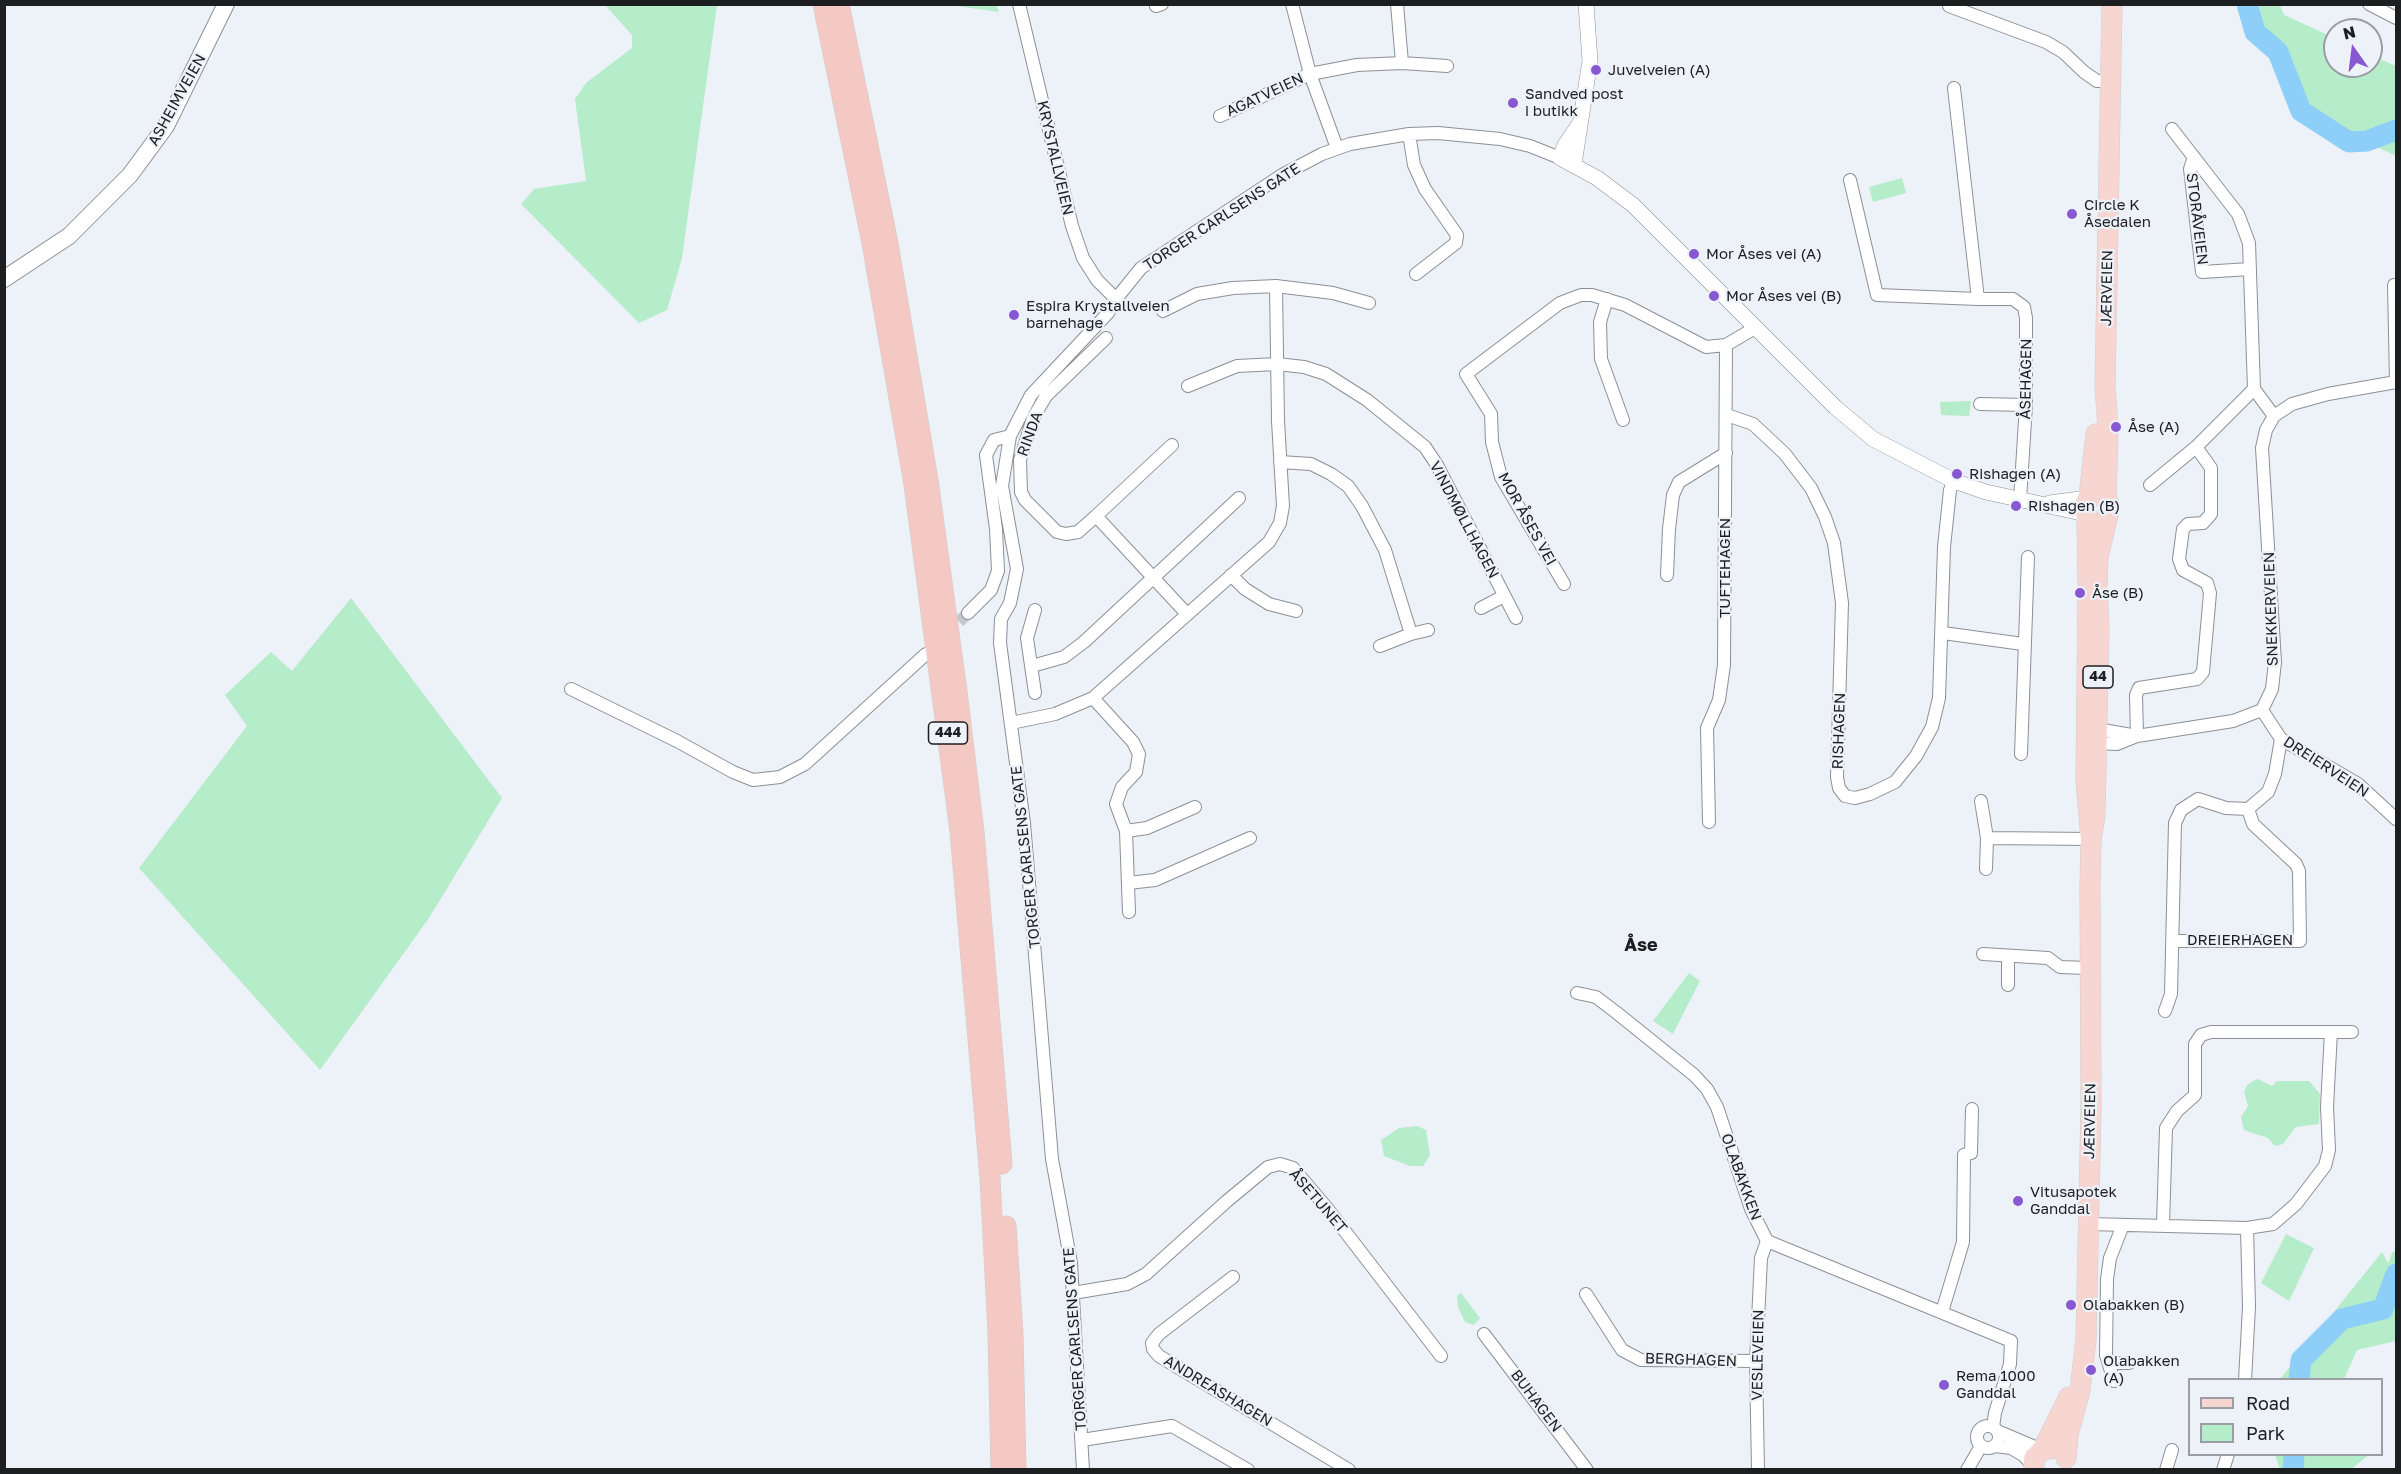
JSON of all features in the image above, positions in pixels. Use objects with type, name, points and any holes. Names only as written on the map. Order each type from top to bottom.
[{"type":"highway","name":"444","points":[[824,4],[872,243],[914,484],[959,819],[990,1178],[1002,1470]]},
{"type":"highway","name":"444","points":[[839,4],[887,238],[928,480],[959,703],[974,832],[995,1066],[1013,1335],[1016,1470]]},
{"type":"main road","name":"ASHEIMVEIEN","points":[[4,279],[69,236],[130,175],[166,126],[226,4]]},
{"type":"main road","name":"JÆRVEIEN","points":[[2069,1464],[2084,1366],[2091,1060],[2088,968],[2091,839],[2088,817],[2093,735],[2094,507],[2108,427],[2104,387],[2112,4]]},
{"type":"main road","name":"JÆRVEIEN","points":[[2038,1459],[2065,1405],[2074,1367],[2079,1284],[2084,1050],[2088,999]]},
{"type":"main road","name":"44","points":[[2038,1459],[2056,1449],[2069,1464]]},
{"type":"street","name":"KRYSTALLVEIEN","points":[[1019,4],[1072,226],[1088,266],[1097,280],[1116,299]]},
{"type":"street","name":"AGATVEIEN","points":[[1292,4],[1311,74],[1337,148]]},
{"type":"street","points":[[1397,4],[1402,63]]},
{"type":"street","points":[[1567,161],[1580,123],[1590,61],[1586,4]]},
{"type":"street","points":[[2372,5],[2397,18]]},
{"type":"street","points":[[1949,6],[2046,42],[2063,52],[2097,81],[2110,81]]},
{"type":"street","name":"AGATVEIEN","points":[[1220,116],[1311,74],[1358,65],[1402,63],[1447,66]]},
{"type":"street","points":[[1954,88],[1978,299]]},
{"type":"street","points":[[2172,129],[2238,214],[2249,243],[2254,389],[2274,416],[2292,404],[2328,394],[2397,382],[2394,285],[2397,285]]},
{"type":"street","name":"TORGER CARLSENS GATE","points":[[1083,1470],[1067,1232],[1052,1159],[1025,834],[1000,643],[1001,619],[1010,603],[1017,569],[1002,486],[1010,436],[1031,395],[1108,313],[1116,299],[1141,268],[1282,175],[1337,148],[1408,134],[1469,134],[1500,138],[1530,146],[1567,161],[1633,205],[1835,407],[1873,439],[1954,481],[2020,500],[2094,507]]},
{"type":"street","points":[[1408,134],[1414,165],[1425,189],[1456,235],[1456,243],[1416,274]]},
{"type":"street","name":"STORÅVEIEN","points":[[2194,157],[2190,169],[2202,272],[2250,269]]},
{"type":"street","name":"ÅSEHAGEN","points":[[1850,180],[1877,295],[2013,299],[2024,307],[2026,405],[2020,500]]},
{"type":"street","points":[[1011,723],[1055,714],[1093,698],[1269,542],[1280,523],[1283,506],[1276,286]]},
{"type":"street","points":[[1163,311],[1197,294],[1233,288],[1276,286],[1333,293],[1369,303]]},
{"type":"street","name":"MOR ÅSES VEI","points":[[1564,584],[1501,477],[1492,442],[1491,414],[1466,374],[1565,300],[1581,295],[1607,299],[1625,305],[1706,347],[1726,345]]},
{"type":"street","points":[[1607,299],[1600,322],[1601,359],[1623,420]]},
{"type":"street","points":[[1726,345],[1755,328]]},
{"type":"street","name":"RINDA","points":[[1106,338],[1046,396],[1033,418],[1020,460],[1019,483],[1025,500],[1057,532],[1066,534],[1078,532],[1172,445]]},
{"type":"street","name":"TUFTEHAGEN","points":[[1709,822],[1707,728],[1719,699],[1724,665],[1726,345]]},
{"type":"street","name":"VINDMØLLHAGEN","points":[[1188,386],[1238,366],[1277,364],[1326,374],[1367,400],[1425,447],[1441,472],[1516,618]]},
{"type":"street","points":[[2150,484],[2196,447],[2254,389]]},
{"type":"street","points":[[1980,404],[2026,405]]},
{"type":"street","name":"RISHAGEN","points":[[1727,415],[1753,424],[1785,454],[1811,488],[1834,543],[1842,603],[1837,777],[1839,788],[1845,796],[1855,798],[1870,794],[1895,782],[1916,756],[1932,727],[1939,698],[1943,633],[1944,547],[1950,490],[1954,481]]},
{"type":"street","name":"SNEKKERVEIEN","points":[[2262,710],[2272,689],[2275,662],[2262,448],[2266,430],[2274,416]]},
{"type":"street","points":[[968,613],[991,590],[998,571],[996,530],[986,455],[994,440],[1010,436]]},
{"type":"street","points":[[2137,736],[2136,695],[2139,688],[2197,679],[2203,672],[2210,592],[2207,583],[2183,570],[2179,559],[2182,529],[2188,524],[2203,523],[2211,514],[2211,468],[2196,447]]},
{"type":"street","points":[[1667,575],[1673,495],[1679,482],[1726,453]]},
{"type":"street","points":[[1281,462],[1311,464],[1348,486],[1362,506],[1385,550],[1411,633]]},
{"type":"street","points":[[1032,666],[1064,657],[1084,642],[1239,498]]},
{"type":"street","points":[[1096,516],[1187,614]]},
{"type":"street","points":[[2021,754],[2028,557]]},
{"type":"street","points":[[1231,574],[1245,589],[1269,604],[1296,611]]},
{"type":"street","points":[[1481,608],[1504,596]]},
{"type":"street","points":[[1035,610],[1027,638],[1035,693]]},
{"type":"street","points":[[1380,646],[1411,633],[1428,630]]},
{"type":"street","points":[[1943,633],[2024,644]]},
{"type":"street","points":[[571,689],[677,741],[732,772],[753,780],[780,777],[805,764],[926,654]]},
{"type":"street","points":[[1093,698],[1133,742],[1138,754],[1136,772],[1122,787],[1116,798],[1116,809],[1126,831],[1129,912]]},
{"type":"street","points":[[2093,735],[2117,744],[2137,736],[2233,721],[2262,710]]},
{"type":"street","name":"DREIERVEIEN","points":[[2262,710],[2281,739],[2358,784],[2397,819]]},
{"type":"street","points":[[2248,809],[2268,792],[2275,774],[2281,739]]},
{"type":"street","name":"DREIERHAGEN","points":[[2165,1011],[2171,994],[2175,823],[2181,810],[2198,799],[2226,808],[2248,809],[2253,824],[2296,864],[2299,871],[2300,942],[2173,940]]},
{"type":"street","points":[[1981,801],[1987,838],[1986,869]]},
{"type":"street","points":[[1126,831],[1147,828],[1195,807]]},
{"type":"street","points":[[1128,883],[1155,880],[1250,838]]},
{"type":"street","points":[[1987,838],[2091,839]]},
{"type":"street","points":[[1983,954],[2048,958],[2060,967],[2088,968]]},
{"type":"street","points":[[2008,956],[2008,985]]},
{"type":"street","name":"OLABAKKEN","points":[[1577,993],[1596,998],[1617,1012],[1694,1075],[1707,1089],[1717,1107],[1751,1209],[1767,1241]]},
{"type":"street","points":[[2163,1225],[2166,1128],[2177,1111],[2195,1095],[2195,1044],[2200,1035],[2211,1032],[2352,1032]]},
{"type":"street","points":[[2088,1224],[2247,1228],[2273,1224],[2296,1204],[2325,1166],[2329,1150],[2327,1107],[2331,1032]]},
{"type":"street","points":[[1942,1312],[1963,1242],[1964,1155],[1971,1154],[1972,1109]]},
{"type":"street","name":"ÅSETUNET","points":[[1072,1293],[1127,1284],[1146,1274],[1227,1201],[1269,1167],[1280,1164],[1293,1168],[1327,1208],[1441,1356]]},
{"type":"street","points":[[2114,1381],[2106,1354],[2107,1279],[2110,1258],[2123,1225]]},
{"type":"street","points":[[2245,1378],[2249,1307],[2247,1228]]},
{"type":"street","points":[[1767,1241],[1835,1271],[2011,1341],[2010,1364],[1995,1413],[1995,1429],[1999,1439],[1995,1446]]},
{"type":"street","name":"VESLEVEIEN","points":[[1758,1470],[1756,1361],[1761,1258],[1767,1241]]},
{"type":"street","name":"ANDREASHAGEN","points":[[1233,1276],[1159,1334],[1152,1343],[1153,1348],[1159,1356],[1349,1470]]},
{"type":"street","name":"BERGHAGEN","points":[[1586,1294],[1622,1350],[1641,1360],[1756,1361]]},
{"type":"street","name":"BUHAGEN","points":[[1484,1334],[1587,1470]]},
{"type":"street","points":[[2109,1363],[2129,1363]]},
{"type":"street","name":"TORGER CARLSENS GATE","points":[[1082,1440],[1172,1425],[1248,1470]]},
{"type":"street","points":[[1986,1426],[1995,1429],[2038,1459],[2011,1448],[1981,1446],[1977,1439],[1978,1431],[1986,1426]]},
{"type":"street","points":[[1967,1470],[1981,1446]]},
{"type":"street","points":[[2166,1470],[2172,1450]]},
{"type":"green space","points":[[605,5],[717,5],[682,258],[667,310],[639,323],[521,204],[534,189],[586,181],[575,99],[586,83],[632,48],[632,35]]},
{"type":"green space","points":[[949,5],[996,5],[999,12]]},
{"type":"green space","points":[[2243,5],[2280,5],[2284,15],[2323,33],[2323,78],[2383,78],[2383,60],[2396,66],[2396,156],[2301,111],[2287,75],[2255,32]]},
{"type":"green space","points":[[1902,178],[1906,193],[1873,202],[1869,187]]},
{"type":"green space","points":[[1971,401],[1969,416],[1941,415],[1940,402]]},
{"type":"green space","points":[[351,598],[502,798],[429,918],[320,1070],[139,868],[247,726],[225,695],[271,652],[292,671]]},
{"type":"green space","points":[[1689,973],[1700,981],[1673,1034],[1653,1021]]},
{"type":"green space","points":[[2257,1079],[2272,1086],[2277,1081],[2309,1081],[2320,1094],[2319,1124],[2296,1127],[2283,1144],[2275,1146],[2268,1138],[2244,1130],[2241,1117],[2248,1106],[2244,1092],[2248,1084]]},
{"type":"green space","points":[[1417,1126],[1426,1130],[1430,1155],[1423,1166],[1410,1166],[1384,1156],[1381,1140],[1399,1128]]},
{"type":"green space","points":[[2286,1234],[2314,1248],[2289,1301],[2261,1283]]},
{"type":"green space","points":[[2396,1250],[2396,1341],[2357,1350],[2344,1378],[2281,1378],[2382,1252],[2388,1263],[2392,1253]]},
{"type":"green space","points":[[1461,1293],[1480,1318],[1474,1325],[1465,1322],[1458,1307],[1457,1296]]},
{"type":"green space","points":[[2276,1456],[2368,1456],[2350,1470],[2280,1469]]},
{"type":"waterway","points":[[2247,4],[2255,32],[2278,52],[2301,111],[2349,142],[2367,141],[2396,130]]},
{"type":"waterway","points":[[2299,1378],[2301,1360],[2342,1319],[2383,1309],[2396,1274]]},
{"type":"waterway","points":[[2293,1470],[2294,1456]]},
{"type":"tunnel","points":[[946,634],[968,613]]},
{"type":"place","name":"Juvelveien (A)","points":[[1596,70]]},
{"type":"place","name":"Sandved post i butikk","points":[[1513,103]]},
{"type":"place","name":"Circle K Åsedalen","points":[[2072,214]]},
{"type":"place","name":"Mor Åses vei (A)","points":[[1694,254]]},
{"type":"place","name":"Mor Åses vei (B)","points":[[1714,296]]},
{"type":"place","name":"Espira Krystallveien barnehage","points":[[1014,315]]},
{"type":"place","name":"Åse (A)","points":[[2116,427]]},
{"type":"place","name":"Rishagen (A)","points":[[1957,474]]},
{"type":"place","name":"Rishagen (B)","points":[[2016,506]]},
{"type":"place","name":"Åse (B)","points":[[2080,593]]},
{"type":"place","name":"Vitusapotek Ganddal","points":[[2018,1201]]},
{"type":"place","name":"Olabakken (B)","points":[[2071,1305]]},
{"type":"place","name":"Olabakken (A)","points":[[2091,1370]]},
{"type":"place","name":"Rema 1000 Ganddal","points":[[1944,1385]]},
{"type":"district","name":"Åse","points":[[1641,945]]}]
